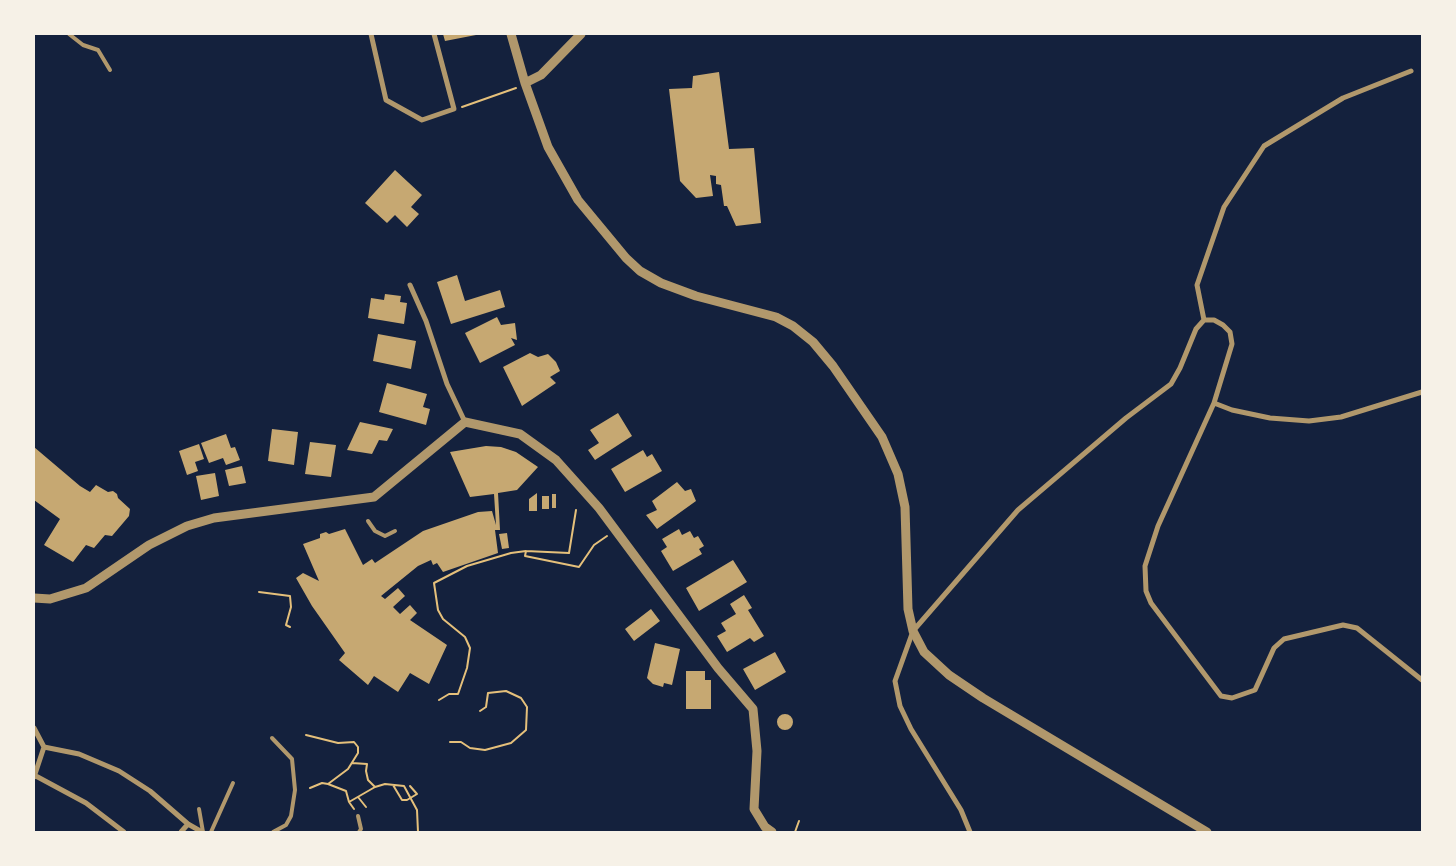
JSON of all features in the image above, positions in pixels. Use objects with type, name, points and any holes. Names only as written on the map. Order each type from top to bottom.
[{"type":"street","points":[[370,34],[386,100],[422,120],[454,109],[434,34]]},
{"type":"street","points":[[512,34],[525,83],[548,147],[578,200],[608,238],[640,271],[661,283],[696,296],[776,317],[793,326],[813,342],[833,366],[882,437],[898,474],[905,507],[908,609],[913,631],[924,652],[949,675],[1207,832]]},
{"type":"street","points":[[525,83],[541,75],[580,34]]},
{"type":"street","points":[[1204,320],[1197,285],[1224,208],[1264,146],[1343,98],[1410,71]]},
{"type":"street","points":[[410,286],[426,321],[447,384],[465,422]]},
{"type":"street","points":[[970,832],[960,810],[911,729],[900,706],[895,680],[913,631],[1018,510],[1126,418],[1171,384],[1180,368],[1196,329],[1204,320],[1214,320],[1223,325],[1230,332],[1232,344],[1214,403],[1158,526],[1145,566],[1146,591],[1151,603],[1220,696],[1232,698],[1243,696],[1255,690],[1274,648],[1284,639],[1343,625],[1358,628],[1422,680]]},
{"type":"street","points":[[1214,403],[1232,410],[1270,418],[1309,422],[1341,417],[1422,392]]},
{"type":"street","points":[[34,598],[50,599],[86,588],[149,545],[187,526],[214,518],[374,497],[465,422]]},
{"type":"street","points":[[465,422],[520,434],[556,460],[599,508],[718,668],[753,709],[757,752],[754,809],[765,827],[772,832]]},
{"type":"street","points":[[34,728],[44,747],[34,776],[86,803],[124,832]]},
{"type":"street","points":[[44,747],[79,754],[118,771],[150,791],[188,824],[203,832]]},
{"type":"street","points":[[181,832],[188,824]]},
{"type":"lane","points":[[69,34],[83,46],[98,50],[110,70]]},
{"type":"lane","points":[[368,521],[375,531],[385,536],[394,531]]},
{"type":"lane","points":[[272,738],[292,759],[294,790],[291,816],[286,825],[274,832]]},
{"type":"lane","points":[[212,832],[233,783]]},
{"type":"lane","points":[[199,809],[203,832]]},
{"type":"lane","points":[[358,816],[361,829],[359,832]]},
{"type":"path","points":[[454,109],[514,90],[525,83]]},
{"type":"path","points":[[439,700],[449,694],[458,694],[467,668],[470,648],[465,637],[443,619],[438,610],[434,583],[467,566],[526,551],[569,553],[576,510]]},
{"type":"path","points":[[526,551],[525,556],[579,567],[594,545],[607,538]]},
{"type":"path","points":[[259,592],[290,596],[291,607],[286,625],[290,627]]},
{"type":"path","points":[[450,742],[461,742],[470,748],[485,750],[511,743],[526,730],[527,707],[521,698],[506,691],[488,693],[486,707],[480,711]]},
{"type":"path","points":[[306,734],[338,743],[354,742],[358,747],[348,769],[328,784]]},
{"type":"path","points":[[352,762],[367,764],[368,780],[375,787]]},
{"type":"path","points":[[310,788],[322,783],[346,790],[349,802],[358,816]]},
{"type":"path","points":[[349,802],[375,787],[385,784],[404,786],[418,810],[418,832]]},
{"type":"path","points":[[393,785],[399,798],[407,800],[417,794],[410,786]]},
{"type":"path","points":[[358,797],[366,807]]},
{"type":"path","points":[[795,832],[799,822]]},
{"type":"building","points":[[443,34],[476,34],[476,35],[445,41]]},
{"type":"building","points":[[719,72],[729,149],[754,148],[761,223],[736,226],[727,206],[724,206],[721,185],[716,184],[716,176],[710,175],[713,196],[696,198],[680,181],[669,89],[692,88],[693,76]]},
{"type":"building","points":[[395,170],[422,195],[411,207],[419,214],[407,227],[395,215],[387,223],[365,203]]},
{"type":"building","points":[[457,275],[465,301],[500,290],[505,307],[451,324],[437,282]]},
{"type":"building","points":[[385,294],[401,296],[400,302],[407,303],[404,324],[368,318],[371,298],[384,300]]},
{"type":"building","points":[[497,317],[501,325],[515,323],[517,340],[511,338],[515,345],[480,363],[465,333]]},
{"type":"building","points":[[378,334],[416,341],[411,369],[373,361]]},
{"type":"building","points":[[530,353],[538,357],[548,354],[556,362],[560,371],[550,377],[556,383],[522,406],[503,367]]},
{"type":"building","points":[[387,383],[427,394],[423,407],[430,409],[426,425],[379,412]]},
{"type":"building","points":[[618,413],[632,436],[595,460],[588,450],[599,443],[590,430]]},
{"type":"building","points":[[360,422],[393,429],[387,441],[379,440],[372,454],[347,450]]},
{"type":"building","points":[[272,429],[298,432],[294,465],[268,461]]},
{"type":"building","points":[[226,434],[231,448],[235,447],[240,460],[226,465],[223,458],[209,463],[201,443]]},
{"type":"building","points":[[310,442],[336,445],[331,477],[305,474]]},
{"type":"building","points":[[199,444],[204,459],[195,462],[198,471],[187,475],[179,451]]},
{"type":"building","points":[[486,446],[501,447],[516,452],[538,467],[517,490],[498,493],[500,530],[495,530],[498,553],[443,572],[437,563],[433,565],[431,560],[418,566],[381,596],[385,599],[398,588],[405,596],[393,607],[400,614],[410,605],[417,613],[410,620],[447,645],[429,684],[410,673],[398,692],[374,676],[368,685],[339,660],[345,653],[312,606],[296,578],[303,573],[319,581],[303,544],[320,538],[320,534],[326,532],[329,534],[345,529],[363,565],[372,559],[375,563],[423,531],[478,512],[492,511],[496,525],[494,494],[470,497],[450,452]]},
{"type":"building","points":[[34,447],[80,486],[90,492],[96,485],[108,492],[113,491],[130,509],[129,516],[112,536],[105,535],[94,548],[86,545],[73,562],[44,545],[60,519],[34,500]]},
{"type":"building","points":[[643,450],[647,457],[652,454],[662,471],[625,492],[611,469]]},
{"type":"building","points":[[242,466],[246,483],[229,486],[225,470]]},
{"type":"building","points":[[215,473],[219,496],[201,500],[196,476]]},
{"type":"building","points":[[677,482],[685,491],[691,489],[696,501],[657,529],[646,515],[657,510],[652,501]]},
{"type":"building","points":[[537,493],[537,511],[529,511],[529,499]]},
{"type":"building","points":[[552,494],[556,494],[556,508],[552,508]]},
{"type":"building","points":[[542,496],[549,496],[549,509],[542,509]]},
{"type":"building","points":[[679,529],[682,535],[690,531],[694,538],[698,536],[704,546],[699,549],[702,554],[673,571],[661,551],[667,547],[662,539]]},
{"type":"building","points":[[507,533],[509,548],[502,549],[499,534]]},
{"type":"building","points":[[733,560],[747,582],[699,611],[686,588]]},
{"type":"building","points":[[744,595],[752,608],[748,610],[764,636],[754,642],[750,638],[727,652],[717,636],[726,631],[721,623],[736,614],[730,604]]},
{"type":"building","points":[[651,609],[660,621],[634,641],[625,629]]},
{"type":"building","points":[[655,643],[680,649],[672,685],[664,683],[663,687],[653,684],[647,678]]},
{"type":"building","points":[[775,652],[786,672],[755,690],[743,669]]},
{"type":"building","points":[[686,671],[705,671],[705,680],[711,680],[711,709],[686,709]]},
{"type":"building","points":[[782,714],[788,714],[793,719],[791,728],[782,730],[777,725],[777,719]]}]
